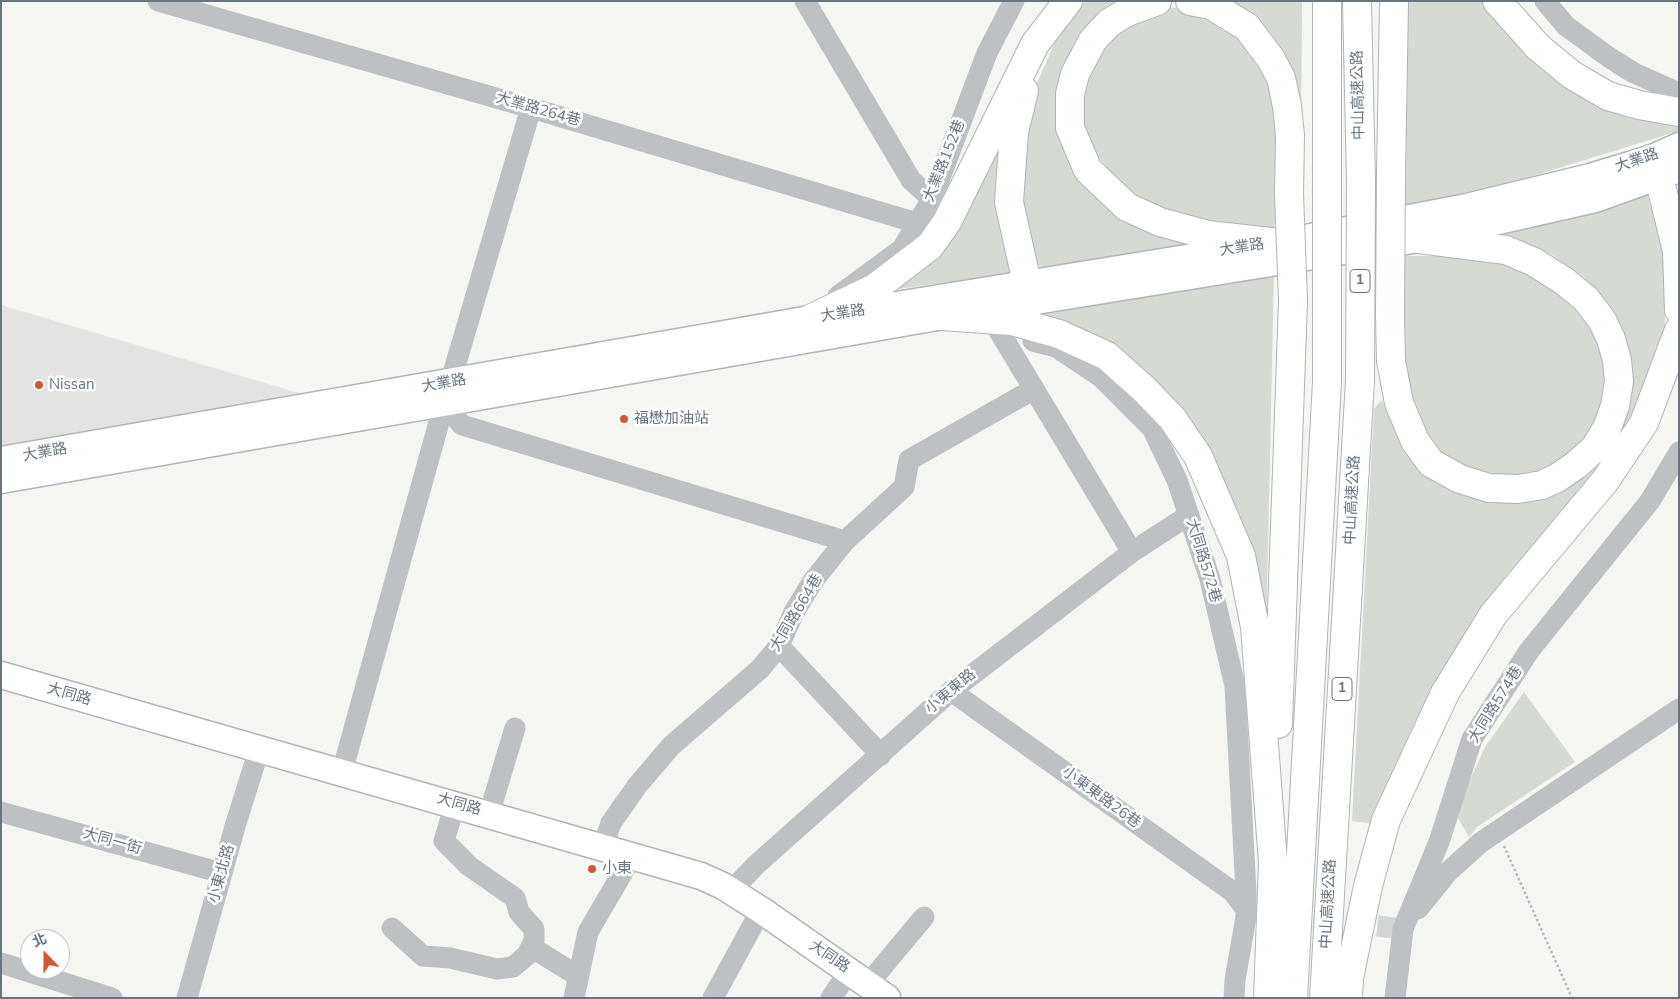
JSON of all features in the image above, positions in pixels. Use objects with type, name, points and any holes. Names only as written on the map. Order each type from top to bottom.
[{"type":"highway","points":[[810,319],[875,288],[930,246],[947,222],[1035,44],[1068,1]]},
{"type":"highway","points":[[1157,1],[1127,12],[1108,23],[1093,40],[1075,74],[1070,94],[1070,128],[1088,170],[1127,207],[1160,222],[1208,235],[1279,243]]},
{"type":"highway","points":[[1190,1],[1211,5],[1247,27],[1271,59],[1281,78],[1288,106],[1293,301],[1268,998]]},
{"type":"highway","name":"中山高速公路","points":[[1293,998],[1327,382],[1327,1]]},
{"type":"highway","name":"中山高速公路","points":[[1324,998],[1360,380],[1361,182],[1357,1]]},
{"type":"highway","points":[[1394,1],[1390,314],[1391,361],[1400,403],[1415,441],[1431,463],[1460,478],[1489,488],[1518,489],[1542,484],[1557,478],[1595,448],[1607,428],[1615,406],[1619,381],[1617,360],[1611,339],[1602,320],[1586,299],[1564,280],[1534,262],[1506,250],[1419,239]]},
{"type":"highway","points":[[1497,1],[1538,47],[1572,76],[1608,96],[1639,105],[1679,112]]},
{"type":"highway","points":[[1031,292],[1009,202],[1014,132],[1035,44]]},
{"type":"highway","points":[[1662,168],[1678,251],[1679,310]]},
{"type":"highway","points":[[942,316],[1012,321],[1059,334],[1108,356],[1172,418],[1198,456],[1241,556],[1255,627],[1273,862]]},
{"type":"highway","points":[[1644,423],[1679,330]]},
{"type":"highway","points":[[1348,998],[1349,978],[1368,886],[1386,820],[1445,693],[1493,615],[1605,481],[1644,423],[1679,355]]},
{"type":"main road","name":"大業路","points":[[448,394],[810,319],[1031,292],[1419,239],[1594,199],[1662,168],[1679,146]]},
{"type":"main road","name":"大業路","points":[[1,480],[302,419],[448,394],[885,327],[942,316],[1031,292],[1467,208],[1590,177],[1662,168]]},
{"type":"main road","name":"大業路","points":[[1,460],[302,419]]},
{"type":"main road","name":"大同路","points":[[1,675],[702,876],[732,891],[868,984]]},
{"type":"street","points":[[805,1],[911,180],[932,199]]},
{"type":"street","name":"大業路152巷","points":[[758,330],[841,294],[902,249],[932,199],[987,53],[1014,1]]},
{"type":"street","points":[[1545,1],[1566,26],[1610,58],[1634,73],[1679,93]]},
{"type":"street","name":"大業路264巷","points":[[166,2],[917,223]]},
{"type":"street","points":[[342,772],[448,394],[531,108]]},
{"type":"street","name":"大同路572巷","points":[[885,327],[998,331],[1056,347],[1101,377],[1152,428],[1177,480],[1210,579],[1235,686],[1247,912],[1235,980],[1234,998]]},
{"type":"street","points":[[998,331],[1132,552]]},
{"type":"street","name":"大同路664巷","points":[[603,847],[611,823],[637,786],[666,753],[760,669],[780,646],[794,612],[813,581],[845,541],[904,488],[910,460],[1034,389]]},
{"type":"street","points":[[448,394],[462,424],[469,427],[845,541]]},
{"type":"street","name":"大同路574巷","points":[[1395,998],[1403,929],[1439,842],[1472,739],[1529,651],[1650,501],[1679,452]]},
{"type":"street","name":"小東東路","points":[[732,891],[756,865],[881,755],[951,690],[1132,552],[1189,515]]},
{"type":"street","points":[[780,646],[881,755]]},
{"type":"street","name":"小東東路26巷","points":[[951,690],[1233,892],[1247,912]]},
{"type":"street","points":[[1403,929],[1448,872],[1480,843],[1679,709]]},
{"type":"street","points":[[489,814],[515,728]]},
{"type":"street","name":"小東北路","points":[[187,998],[259,750]]},
{"type":"street","points":[[392,928],[424,956],[450,958],[497,969],[513,967],[527,955],[534,941],[534,929],[519,912],[515,898],[469,866],[444,841],[455,804]]},
{"type":"street","name":"大同一街","points":[[1,812],[222,873]]},
{"type":"street","points":[[574,998],[588,932],[633,855]]},
{"type":"street","points":[[713,998],[761,910]]},
{"type":"street","points":[[831,998],[868,984],[924,917]]},
{"type":"street","points":[[531,947],[578,976]]},
{"type":"street","points":[[1,963],[112,998]]},
{"type":"path","points":[[1498,832],[1572,998]]},
{"type":"shaded area","points":[[1085,1],[1127,1],[1073,61],[1073,163],[1196,242],[1047,268],[1033,264],[1021,198],[1028,104],[1059,33]]},
{"type":"shaded area","points":[[1225,1],[1302,1],[1301,135],[1280,48],[1241,6]]},
{"type":"shaded area","points":[[1407,1],[1481,1],[1506,32],[1572,91],[1679,123],[1679,131],[1510,183],[1401,207]]},
{"type":"shaded area","points":[[1165,7],[1213,12],[1250,45],[1276,85],[1282,163],[1274,229],[1200,224],[1157,210],[1118,182],[1085,139],[1079,103],[1090,65],[1122,25]]},
{"type":"shaded area","points":[[996,150],[1002,154],[1014,273],[890,290]]},
{"type":"shaded area","points":[[1647,194],[1665,256],[1665,327],[1622,444],[1525,560],[1418,718],[1375,824],[1352,821],[1374,409],[1382,400],[1403,448],[1428,471],[1501,501],[1606,449],[1613,318],[1584,277],[1551,254],[1494,236]]},
{"type":"shaded area","points":[[1398,256],[1480,256],[1533,272],[1584,313],[1608,363],[1600,422],[1576,450],[1549,468],[1516,478],[1479,474],[1447,458],[1423,441],[1413,416],[1393,314]]},
{"type":"shaded area","points":[[1274,273],[1266,636],[1248,547],[1222,476],[1170,406],[1091,337],[1041,315]]},
{"type":"shaded area","points":[[1,305],[309,396],[1,448]]},
{"type":"shaded area","points":[[1524,692],[1575,762],[1477,827],[1469,837],[1455,813],[1485,747]]},
{"type":"tunnel","points":[[1282,915],[1403,929]]},
{"type":"place","name":"Nissan","points":[[39,385]]},
{"type":"place","name":"福懋加油站","points":[[624,419]]},
{"type":"place","name":"小東","points":[[592,869]]}]
